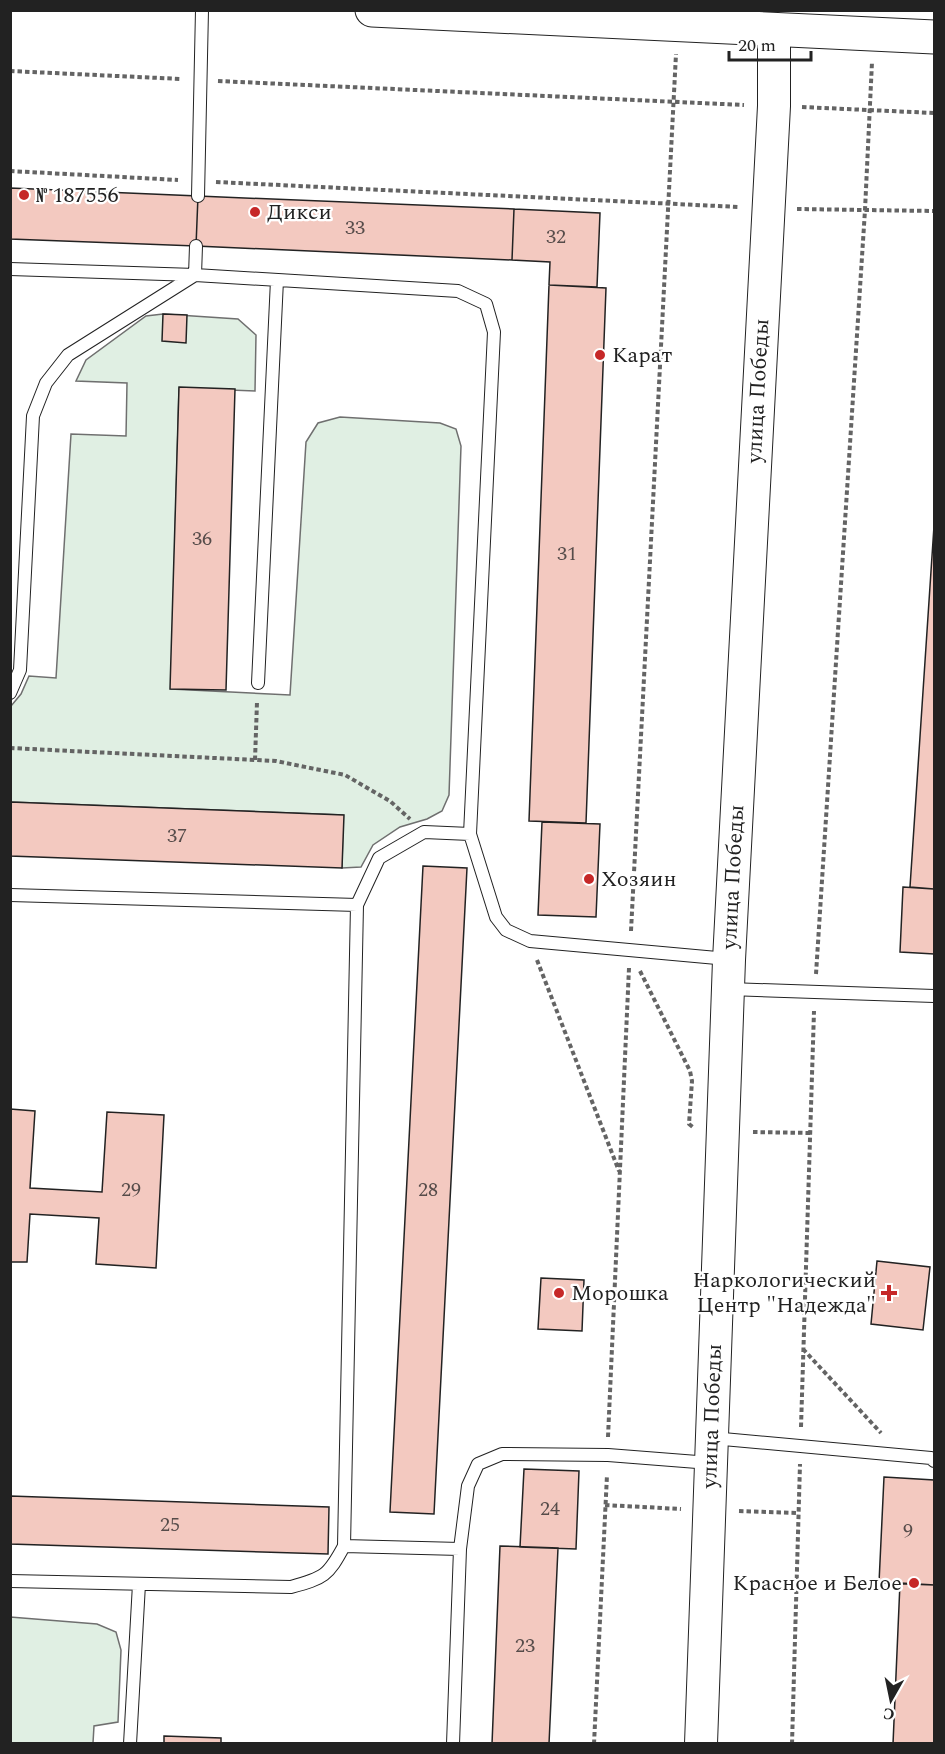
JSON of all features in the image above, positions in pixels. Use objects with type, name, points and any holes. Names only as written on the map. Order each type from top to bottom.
[{"type":"main road","points":[[372,10],[678,25],[774,20],[874,34],[934,37]]},
{"type":"street","name":"улица Победы","points":[[701,1743],[729,974],[774,106],[774,20]]},
{"type":"lane","points":[[198,196],[202,10]]},
{"type":"lane","points":[[195,275],[196,246]]},
{"type":"lane","points":[[10,269],[195,275],[458,291],[486,304],[494,332],[470,834],[496,917],[506,930],[530,941],[630,951],[815,993],[934,996]]},
{"type":"lane","points":[[10,693],[20,670],[33,416],[46,383],[68,355],[195,275]]},
{"type":"lane","points":[[258,683],[277,280]]},
{"type":"lane","points":[[10,1581],[291,1587],[314,1581],[330,1571],[344,1546],[357,905],[379,858],[424,832],[470,834]]},
{"type":"lane","points":[[10,895],[357,905]]},
{"type":"lane","points":[[453,1743],[460,1549],[468,1486],[478,1464],[502,1454],[608,1455],[800,1446],[931,1458],[934,1461]]},
{"type":"lane","points":[[344,1546],[460,1549]]},
{"type":"lane","points":[[130,1743],[139,1584]]},
{"type":"path","points":[[594,1743],[630,951],[678,25]]},
{"type":"path","points":[[792,1743],[815,993],[865,210],[874,34]]},
{"type":"path","points":[[10,71],[934,113]]},
{"type":"path","points":[[10,171],[669,204],[934,211]]},
{"type":"path","points":[[255,760],[258,683]]},
{"type":"path","points":[[10,748],[276,761],[345,776],[390,801],[424,832]]},
{"type":"path","points":[[530,941],[620,1175]]},
{"type":"path","points":[[803,1349],[902,1456]]},
{"type":"green space","points":[[163,314],[238,319],[256,335],[255,391],[179,388],[171,689],[290,695],[306,442],[318,423],[340,417],[440,423],[456,429],[461,446],[449,795],[442,811],[427,819],[400,827],[373,845],[361,867],[342,868],[343,815],[11,802],[11,706],[21,694],[29,676],[56,678],[71,434],[126,436],[127,383],[76,381],[86,360],[146,316]]},
{"type":"green space","points":[[10,1617],[97,1624],[116,1632],[121,1650],[118,1722],[94,1726],[93,1743],[11,1743]]},
{"type":"building","points":[[10,188],[198,196],[196,246],[10,239]]},
{"type":"building","points":[[198,196],[514,209],[512,260],[196,246]]},
{"type":"building","points":[[514,209],[600,213],[597,287],[549,285],[550,262],[512,260]]},
{"type":"building","points":[[549,285],[606,288],[586,823],[529,821]]},
{"type":"building","points":[[163,314],[187,315],[186,343],[162,341]]},
{"type":"building","points":[[179,387],[235,389],[226,690],[170,689]]},
{"type":"building","points":[[934,526],[934,889],[910,887]]},
{"type":"building","points":[[10,802],[344,815],[342,868],[10,856]]},
{"type":"building","points":[[542,822],[600,824],[596,917],[538,915]]},
{"type":"building","points":[[423,866],[467,868],[434,1514],[390,1512]]},
{"type":"building","points":[[903,887],[934,889],[934,954],[900,952]]},
{"type":"building","points":[[10,1109],[35,1111],[30,1188],[102,1192],[107,1112],[164,1115],[156,1268],[96,1264],[99,1218],[30,1214],[27,1262],[10,1262]]},
{"type":"building","points":[[877,1261],[930,1267],[923,1330],[871,1324]]},
{"type":"building","points":[[541,1278],[584,1280],[582,1331],[538,1329]]},
{"type":"building","points":[[524,1469],[579,1471],[576,1549],[520,1547]]},
{"type":"building","points":[[884,1477],[934,1480],[934,1585],[879,1583]]},
{"type":"building","points":[[10,1496],[329,1507],[328,1554],[10,1544]]},
{"type":"building","points":[[500,1546],[558,1548],[549,1744],[492,1744]]},
{"type":"building","points":[[900,1583],[934,1585],[934,1744],[893,1744]]},
{"type":"building","points":[[164,1736],[221,1738],[221,1744],[164,1744]]},
{"type":"place","name":"№ 187556","points":[[24,195]]},
{"type":"place","name":"Дикси","points":[[255,212]]},
{"type":"place","name":"Карат","points":[[600,355]]},
{"type":"place","name":"Хозяин","points":[[589,879]]},
{"type":"place","name":"Морошка","points":[[559,1293]]},
{"type":"place","name":"Наркологический Центр \"Надежда\"","points":[[889,1293]]},
{"type":"place","name":"Красное и Белое","points":[[914,1583]]}]
